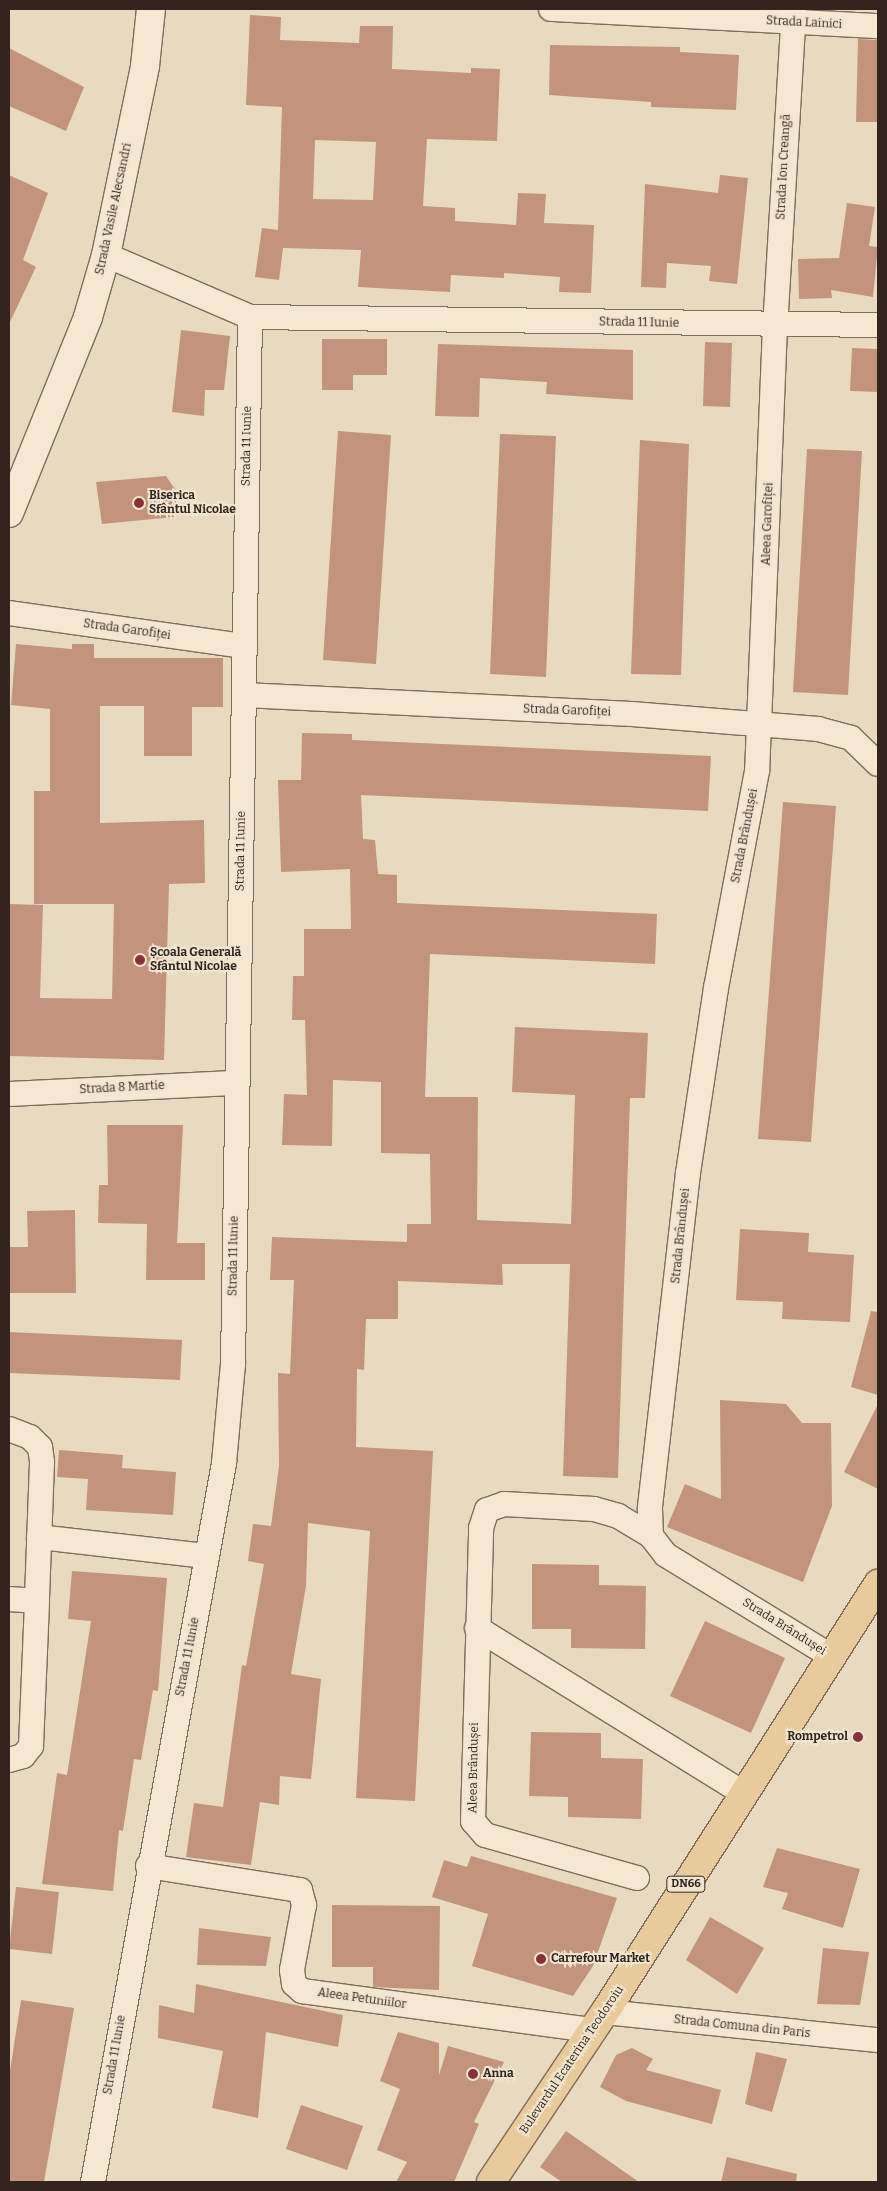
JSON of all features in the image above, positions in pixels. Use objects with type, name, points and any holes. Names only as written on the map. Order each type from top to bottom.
[{"type":"main road","name":"Bulevardul Ecaterina Teodoroiu","points":[[491,2182],[599,2021],[878,1584]]},
{"type":"street","name":"Strada Vasile Alecsandri","points":[[9,513],[66,376],[106,255],[144,66],[151,9]]},
{"type":"street","name":"Strada Lainici","points":[[551,9],[793,16],[878,26]]},
{"type":"street","name":"Strada Ion Creangă","points":[[775,326],[793,16]]},
{"type":"street","name":"Strada 11 Iunie","points":[[106,255],[250,317],[775,326],[878,325]]},
{"type":"street","name":"Strada 11 Iunie","points":[[93,2182],[148,1866],[224,1462],[233,1364],[236,1083],[250,317]]},
{"type":"street","name":"Aleea Garofiței","points":[[760,723],[775,326]]},
{"type":"street","name":"Strada Garofiței","points":[[9,613],[245,646]]},
{"type":"street","name":"Strada Garofiței","points":[[244,695],[760,723],[818,729],[851,738],[878,764]]},
{"type":"street","name":"Strada Brândușei","points":[[760,723],[757,771],[716,988],[688,1173],[650,1509],[651,1536],[666,1555],[831,1656]]},
{"type":"street","name":"Strada 8 Martie","points":[[9,1094],[236,1083]]},
{"type":"street","points":[[9,1429],[18,1430],[40,1447],[39,1537],[31,1746],[23,1756],[9,1760]]},
{"type":"street","name":"Aleea Brândușei","points":[[637,1878],[485,1835],[472,1821],[481,1528],[487,1510],[504,1504],[594,1509],[618,1516],[651,1536]]},
{"type":"street","points":[[39,1537],[207,1556]]},
{"type":"street","points":[[9,1599],[37,1601]]},
{"type":"street","points":[[478,1628],[743,1793]]},
{"type":"street","name":"Aleea Petuniilor","points":[[148,1866],[300,1890],[304,1905],[292,1970],[294,1984],[302,1992],[599,2021]]},
{"type":"street","name":"Strada Comuna din Paris","points":[[599,2021],[878,2040]]},
{"type":"building","points":[[250,15],[281,17],[280,40],[359,43],[360,26],[393,26],[392,69],[471,73],[471,68],[500,69],[497,141],[427,139],[423,206],[455,208],[455,221],[516,225],[518,193],[546,194],[544,223],[594,225],[591,293],[559,292],[560,277],[504,273],[504,278],[451,275],[450,292],[358,287],[361,250],[283,248],[279,280],[255,277],[262,228],[278,230],[282,107],[246,105]],"holes":[[[315,140],[376,142],[373,200],[313,199]]]},
{"type":"building","points":[[858,39],[878,40],[878,122],[856,122]]},
{"type":"building","points":[[550,45],[680,47],[680,52],[739,55],[736,110],[651,107],[651,102],[549,95]]},
{"type":"building","points":[[9,48],[84,87],[66,131],[9,106]]},
{"type":"building","points":[[9,175],[48,193],[23,260],[36,267],[9,324]]},
{"type":"building","points":[[720,175],[748,178],[737,284],[709,281],[711,266],[667,263],[666,288],[641,287],[645,184],[718,193]]},
{"type":"building","points":[[847,203],[875,207],[869,246],[878,247],[873,297],[831,290],[832,298],[799,299],[798,259],[839,258]]},
{"type":"building","points":[[181,330],[230,336],[224,390],[205,390],[204,416],[172,412]]},
{"type":"building","points":[[322,339],[387,339],[387,375],[353,375],[353,390],[322,390]]},
{"type":"building","points":[[705,342],[732,343],[730,407],[703,406]]},
{"type":"building","points":[[438,344],[633,350],[633,400],[546,394],[547,382],[480,378],[479,417],[435,416]]},
{"type":"building","points":[[852,348],[878,349],[878,392],[850,391]]},
{"type":"building","points":[[338,431],[391,435],[376,664],[323,660]]},
{"type":"building","points":[[500,434],[556,436],[546,677],[490,674]]},
{"type":"building","points":[[640,440],[689,444],[681,675],[631,674]]},
{"type":"building","points":[[807,449],[862,451],[848,695],[793,692]]},
{"type":"building","name":"Biserica Sfântul Nicolae","points":[[166,476],[181,498],[174,517],[102,524],[96,482]]},
{"type":"building","points":[[16,644],[72,649],[72,644],[94,644],[94,658],[223,658],[223,707],[192,707],[192,756],[144,756],[144,706],[100,706],[100,823],[204,820],[205,883],[169,884],[164,1060],[9,1056],[9,904],[43,905],[40,998],[112,999],[114,904],[34,904],[34,791],[50,791],[50,709],[11,705]]},
{"type":"building","points":[[302,733],[352,734],[352,740],[711,756],[708,811],[361,795],[363,839],[375,840],[378,874],[397,875],[397,903],[657,914],[655,964],[430,954],[425,1097],[478,1097],[477,1220],[571,1224],[575,1095],[512,1092],[515,1027],[648,1033],[645,1098],[630,1098],[618,1478],[563,1476],[570,1264],[502,1264],[503,1285],[398,1281],[398,1319],[366,1319],[364,1370],[357,1369],[356,1447],[433,1451],[415,1801],[356,1798],[370,1531],[308,1523],[306,1586],[291,1674],[321,1679],[311,1779],[280,1776],[279,1805],[260,1802],[251,1865],[186,1857],[194,1803],[223,1807],[242,1665],[246,1666],[264,1564],[248,1561],[253,1524],[271,1526],[279,1466],[278,1373],[290,1374],[294,1280],[270,1280],[272,1237],[407,1242],[407,1224],[431,1224],[430,1154],[381,1153],[381,1082],[333,1080],[332,1146],[282,1145],[284,1094],[307,1095],[305,1020],[292,1020],[293,976],[304,976],[304,929],[351,929],[350,869],[281,872],[278,780],[301,780]]},
{"type":"building","points":[[783,802],[836,806],[811,1142],[758,1139]]},
{"type":"building","points":[[107,1125],[183,1125],[177,1243],[205,1243],[205,1280],[146,1280],[147,1224],[98,1223],[99,1185],[108,1185]]},
{"type":"building","points":[[75,1210],[76,1293],[9,1293],[9,1247],[28,1247],[27,1211]]},
{"type":"building","points":[[740,1229],[809,1233],[808,1252],[854,1255],[850,1322],[782,1319],[783,1302],[736,1300]]},
{"type":"building","points":[[871,1311],[878,1312],[878,1395],[851,1387]]},
{"type":"building","points":[[9,1332],[182,1340],[180,1380],[9,1373]]},
{"type":"building","points":[[720,1400],[786,1404],[802,1423],[831,1423],[832,1506],[803,1582],[667,1527],[685,1484],[721,1499]]},
{"type":"building","points":[[878,1404],[878,1489],[844,1472]]},
{"type":"building","points":[[59,1450],[123,1455],[122,1468],[176,1472],[173,1515],[86,1510],[88,1479],[57,1477]]},
{"type":"building","points":[[532,1564],[599,1565],[599,1585],[646,1586],[645,1649],[571,1648],[571,1629],[532,1629]]},
{"type":"building","points":[[72,1571],[167,1578],[158,1691],[153,1690],[141,1760],[134,1759],[123,1831],[119,1830],[113,1891],[42,1884],[57,1773],[67,1775],[91,1621],[68,1619]]},
{"type":"building","points":[[705,1621],[785,1658],[751,1733],[670,1696]]},
{"type":"building","points":[[531,1732],[601,1733],[601,1758],[643,1759],[641,1819],[568,1817],[568,1797],[529,1796]]},
{"type":"building","points":[[777,1848],[860,1869],[843,1928],[782,1909],[788,1893],[763,1887]]},
{"type":"building","points":[[471,1856],[617,1898],[593,1966],[573,1996],[472,1966],[488,1914],[432,1897],[444,1860],[467,1867]]},
{"type":"building","points":[[16,1887],[59,1892],[52,1954],[9,1949]]},
{"type":"building","points":[[332,1905],[440,1906],[439,1990],[373,1987],[373,1967],[332,1967]]},
{"type":"building","points":[[710,1917],[764,1948],[737,1994],[686,1960]]},
{"type":"building","points":[[199,1928],[271,1937],[266,1966],[197,1965]]},
{"type":"building","points":[[823,1948],[869,1952],[860,2005],[817,2004]]},
{"type":"building","points":[[196,1984],[343,2015],[338,2047],[266,2032],[258,2118],[212,2108],[223,2051],[158,2038],[159,2005],[194,2013]]},
{"type":"building","points":[[21,2000],[74,2008],[44,2182],[9,2182],[9,2077]]},
{"type":"building","points":[[398,2032],[439,2043],[439,2075],[448,2046],[504,2062],[474,2122],[479,2124],[454,2182],[396,2182],[407,2162],[377,2150],[400,2089],[380,2081]]},
{"type":"building","points":[[632,2048],[653,2059],[646,2070],[721,2090],[712,2124],[626,2101],[600,2087],[616,2055]]},
{"type":"building","points":[[756,2052],[787,2059],[772,2112],[745,2104]]},
{"type":"building","points":[[301,2105],[363,2126],[347,2170],[286,2149]]},
{"type":"building","points":[[566,2131],[639,2182],[562,2182],[540,2167]]},
{"type":"building","points":[[727,2157],[797,2174],[796,2182],[721,2182]]},
{"type":"place","name":"Biserica Sfântul Nicolae","points":[[139,503]]},
{"type":"place","name":"Școala Generală Sfântul Nicolae","points":[[140,960]]},
{"type":"place","name":"Rompetrol","points":[[858,1737]]},
{"type":"place","name":"Carrefour Market","points":[[541,1959]]},
{"type":"place","name":"Anna","points":[[473,2074]]}]
